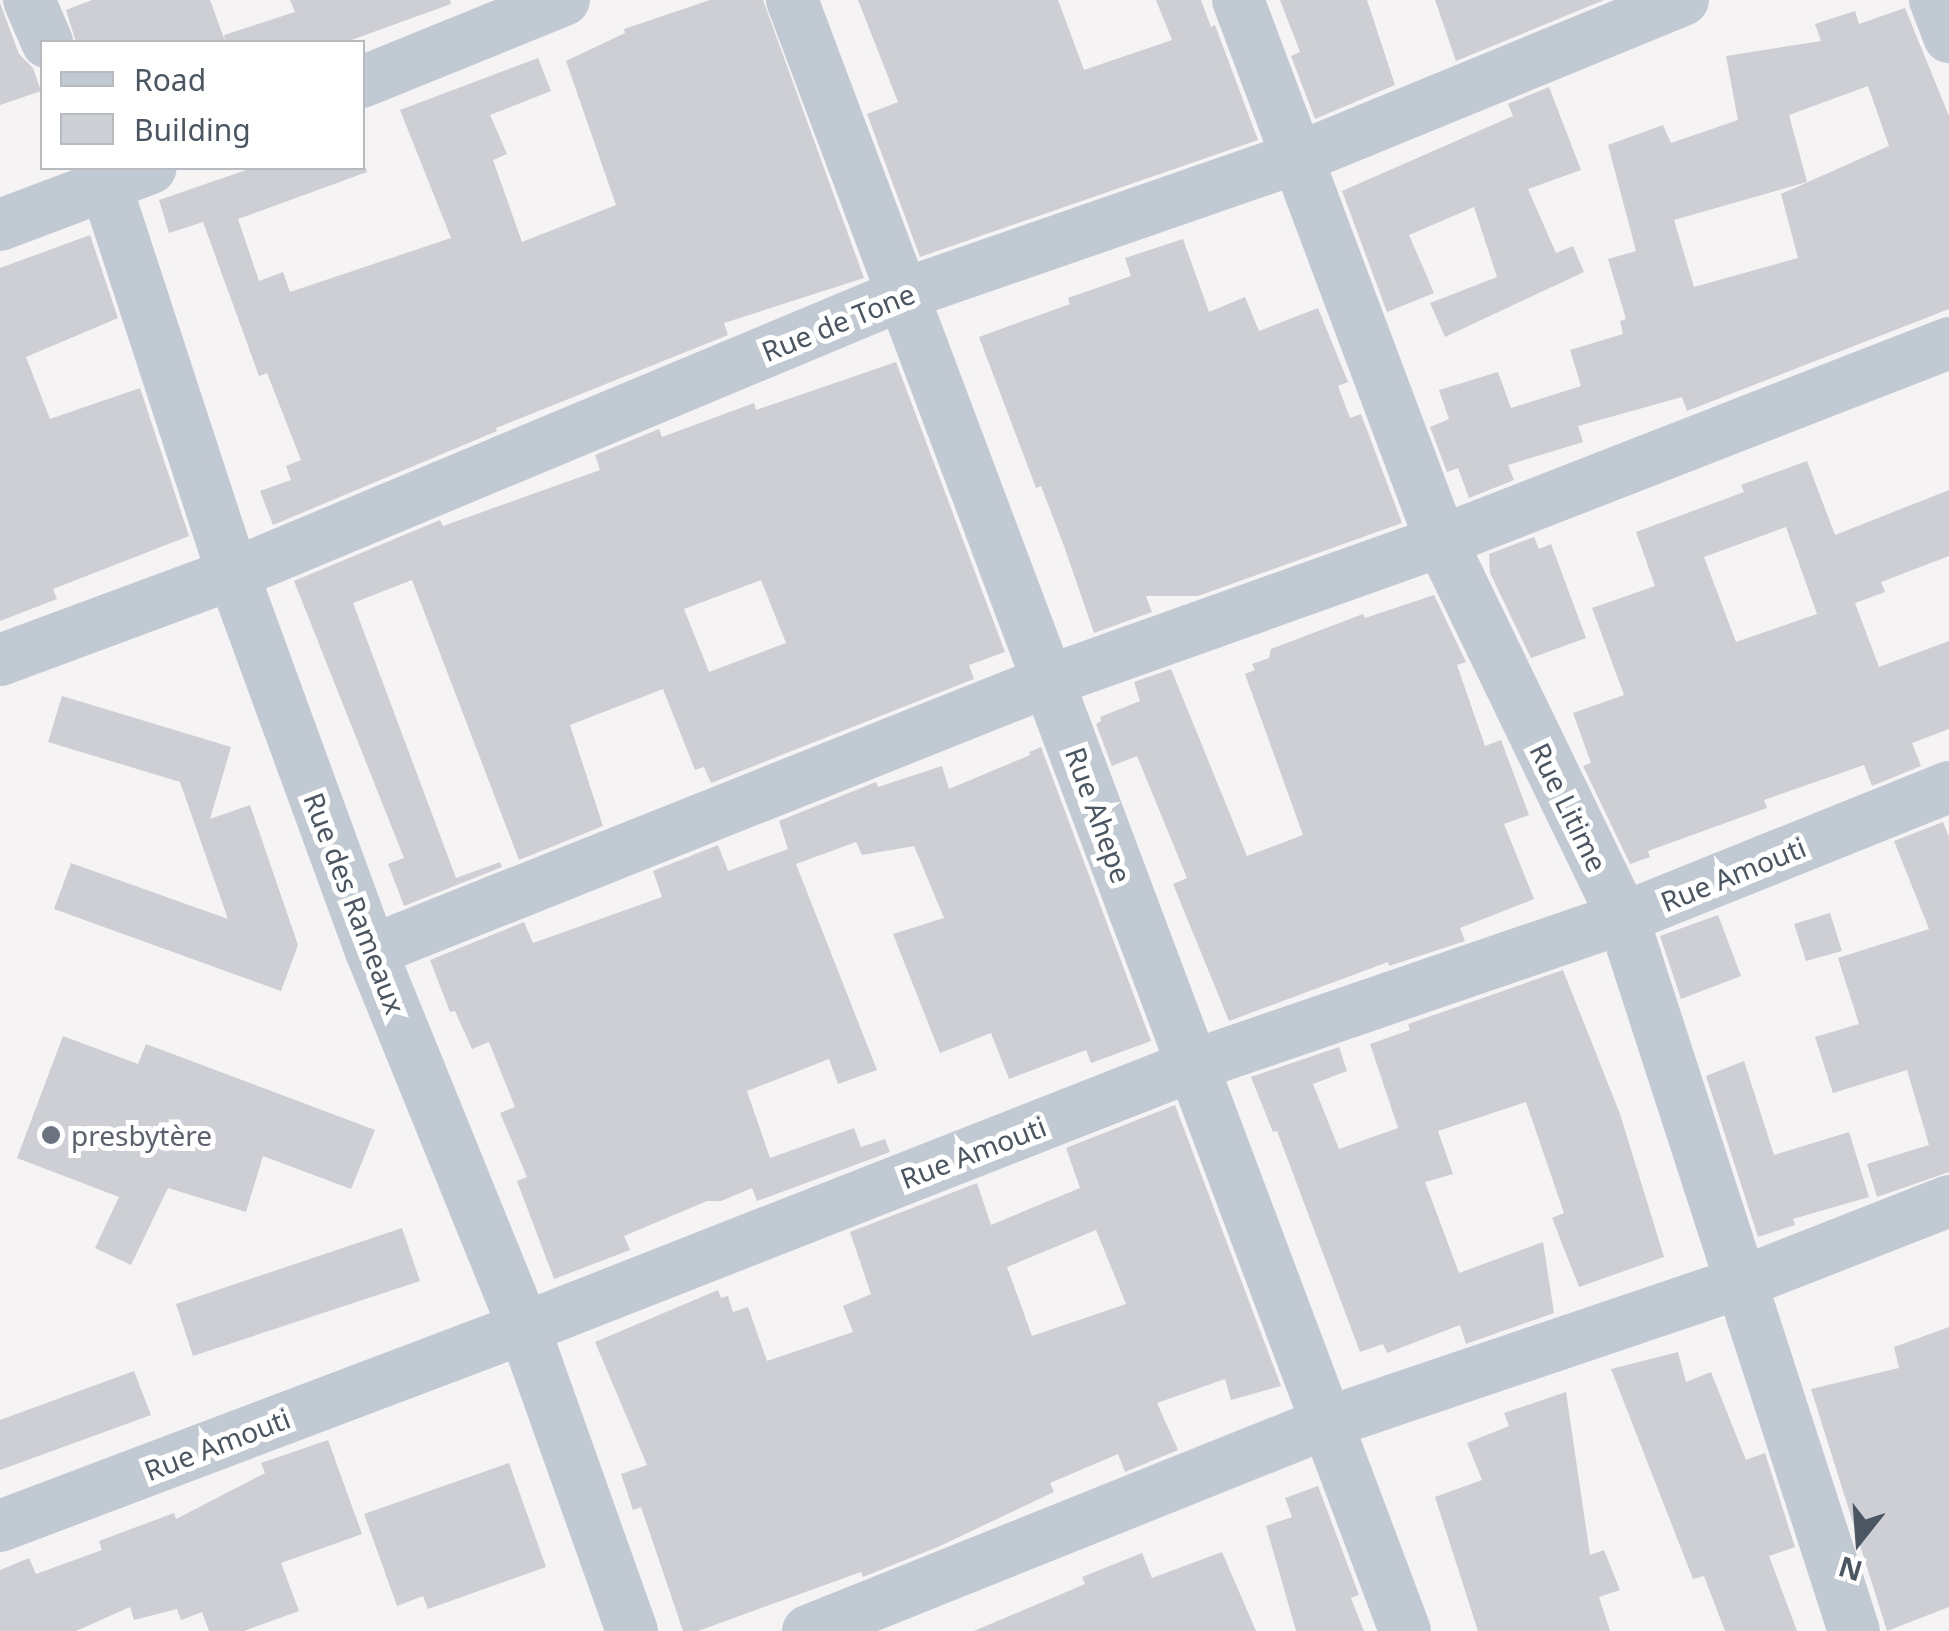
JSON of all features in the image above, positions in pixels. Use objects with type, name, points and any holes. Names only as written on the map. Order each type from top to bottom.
[{"type":"street","points":[[29,0],[46,40]]},
{"type":"street","points":[[365,81],[564,0]]},
{"type":"street","name":"Rue Ahepe","points":[[792,0],[1051,680],[1092,802],[1405,1631]]},
{"type":"street","name":"Rue Litime","points":[[1238,0],[1441,541],[1622,918],[1854,1631]]},
{"type":"street","name":"Rue de Tone","points":[[0,660],[232,574],[904,294],[1300,157],[1683,0]]},
{"type":"street","points":[[1934,0],[1949,37]]},
{"type":"street","points":[[0,225],[119,173]]},
{"type":"street","name":"Rue des Rameaux","points":[[119,173],[232,574],[371,951],[524,1328],[632,1631]]},
{"type":"street","points":[[371,951],[1051,680],[1441,541],[1949,343]]},
{"type":"street","name":"Rue Amouti","points":[[0,1526],[524,1328],[1194,1066],[1622,918],[1949,787]]},
{"type":"street","points":[[808,1631],[1329,1422],[1740,1283],[1949,1201]]},
{"type":"building","points":[[92,0],[210,0],[225,40],[75,40],[66,10]]},
{"type":"building","points":[[290,0],[450,0],[451,4],[352,40],[225,40],[224,35],[295,12]]},
{"type":"building","points":[[710,0],[763,0],[864,278],[724,323],[728,335],[496,428],[497,431],[273,525],[260,491],[291,480],[286,466],[301,460],[267,373],[259,376],[203,222],[169,233],[159,200],[246,170],[366,168],[367,172],[238,219],[259,281],[283,272],[290,292],[451,238],[400,110],[538,58],[551,91],[490,115],[507,154],[493,160],[522,242],[616,205],[566,61],[625,33],[624,29]]},
{"type":"building","points":[[858,0],[1058,0],[1084,70],[1172,40],[1156,0],[1201,0],[1211,27],[1215,25],[1258,140],[920,257],[867,114],[898,102]]},
{"type":"building","points":[[1280,0],[1367,0],[1395,85],[1315,119],[1291,56],[1300,52]]},
{"type":"building","points":[[1435,0],[1604,0],[1456,61]]},
{"type":"building","points":[[0,3],[19,54],[33,68],[40,91],[0,105]]},
{"type":"building","points":[[1905,8],[1949,116],[1949,309],[1687,411],[1682,397],[1578,426],[1583,442],[1508,465],[1514,480],[1469,498],[1458,468],[1447,472],[1430,427],[1449,419],[1439,390],[1498,372],[1511,408],[1581,386],[1570,350],[1623,334],[1620,321],[1626,319],[1608,259],[1636,251],[1608,145],[1663,125],[1671,143],[1738,120],[1726,56],[1821,41],[1815,24],[1855,11],[1859,24]],"holes":[[[1868,86],[1889,146],[1781,194],[1798,258],[1694,287],[1674,220],[1807,182],[1789,115]]]},
{"type":"building","points":[[1549,87],[1581,170],[1528,189],[1556,253],[1573,246],[1584,272],[1445,337],[1430,303],[1497,277],[1474,207],[1409,235],[1434,293],[1387,312],[1342,191],[1513,116],[1508,104]]},
{"type":"building","points":[[90,235],[118,318],[26,357],[50,419],[140,388],[189,536],[53,589],[57,599],[0,621],[0,268]]},
{"type":"building","points":[[1183,239],[1209,312],[1245,297],[1259,331],[1318,308],[1348,382],[1338,386],[1350,418],[1361,414],[1402,523],[1198,596],[1146,596],[1152,612],[1094,633],[1041,486],[1036,488],[979,337],[1070,304],[1068,298],[1131,276],[1125,258]]},
{"type":"building","points":[[896,362],[1005,652],[969,665],[974,679],[711,783],[704,767],[695,770],[663,689],[570,725],[603,826],[519,860],[412,580],[353,603],[456,878],[500,862],[502,867],[404,906],[388,864],[404,858],[294,581],[440,520],[443,526],[600,470],[595,455],[659,429],[662,437],[754,403],[756,410]],"holes":[[[761,580],[786,643],[709,672],[684,609]]]},
{"type":"building","points":[[1807,461],[1835,535],[1949,490],[1949,556],[1881,582],[1885,592],[1855,603],[1879,667],[1949,641],[1949,729],[1912,743],[1921,766],[1872,786],[1864,765],[1764,800],[1767,808],[1648,851],[1650,857],[1630,864],[1583,766],[1591,763],[1573,713],[1624,695],[1592,608],[1655,586],[1636,532],[1744,492],[1741,485]],"holes":[[[1786,527],[1817,614],[1736,642],[1704,557]]]},
{"type":"building","points":[[1534,537],[1539,549],[1551,544],[1586,638],[1531,658],[1490,573],[1489,554]]},
{"type":"building","points":[[1434,595],[1466,662],[1457,665],[1485,746],[1501,740],[1529,815],[1504,824],[1534,899],[1460,928],[1465,941],[1389,966],[1388,962],[1229,1021],[1173,884],[1187,878],[1137,756],[1112,766],[1096,724],[1100,717],[1140,701],[1134,682],[1171,669],[1247,856],[1303,835],[1245,674],[1255,670],[1252,664],[1269,658],[1271,649],[1363,614],[1365,618]]},
{"type":"building","points":[[62,696],[231,747],[210,819],[250,805],[298,945],[281,991],[54,909],[71,863],[228,919],[180,782],[48,742]]},
{"type":"building","points":[[1041,747],[1151,1041],[1091,1063],[1086,1050],[1009,1079],[991,1033],[940,1053],[893,934],[944,918],[914,846],[862,855],[856,842],[796,864],[877,1070],[838,1084],[829,1059],[747,1091],[770,1158],[854,1128],[861,1147],[885,1139],[890,1152],[757,1201],[752,1188],[721,1201],[707,1201],[624,1236],[630,1250],[554,1279],[517,1181],[527,1177],[500,1113],[515,1107],[489,1042],[472,1049],[455,1011],[450,1012],[430,960],[524,922],[533,943],[662,897],[653,871],[718,845],[728,871],[788,849],[779,821],[876,782],[878,787],[942,766],[949,789]]},
{"type":"building","points":[[1943,822],[1949,837],[1949,1172],[1877,1197],[1867,1164],[1929,1145],[1907,1070],[1833,1093],[1815,1037],[1859,1024],[1838,958],[1929,929],[1894,841]]},
{"type":"building","points":[[1830,913],[1842,951],[1806,961],[1794,924]]},
{"type":"building","points":[[1718,915],[1741,976],[1681,999],[1660,936]]},
{"type":"building","points":[[1563,970],[1620,1114],[1664,1257],[1579,1287],[1552,1218],[1564,1213],[1526,1102],[1438,1131],[1453,1174],[1425,1182],[1459,1273],[1543,1242],[1554,1313],[1466,1344],[1460,1325],[1387,1353],[1383,1344],[1360,1352],[1277,1131],[1273,1132],[1251,1077],[1339,1047],[1347,1071],[1313,1084],[1339,1149],[1398,1128],[1370,1044],[1410,1030],[1408,1024]]},
{"type":"building","points":[[63,1036],[138,1064],[146,1044],[375,1130],[351,1189],[263,1156],[246,1212],[168,1188],[131,1265],[95,1248],[119,1197],[17,1158]]},
{"type":"building","points":[[1744,1061],[1774,1155],[1849,1132],[1869,1197],[1793,1219],[1795,1225],[1758,1237],[1706,1076]]},
{"type":"building","points":[[1175,1105],[1281,1386],[1231,1400],[1225,1379],[1157,1403],[1178,1450],[1125,1472],[1118,1454],[1050,1483],[1054,1492],[940,1546],[863,1577],[861,1572],[698,1631],[683,1631],[641,1507],[633,1510],[621,1474],[647,1465],[595,1342],[718,1290],[721,1298],[728,1296],[733,1312],[748,1307],[767,1361],[853,1332],[843,1306],[871,1294],[850,1232],[977,1183],[991,1225],[1080,1188],[1066,1148]],"holes":[[[1096,1230],[1126,1304],[1032,1336],[1007,1267]]]},
{"type":"building","points":[[402,1228],[420,1281],[193,1356],[176,1304]]},
{"type":"building","points":[[1949,1327],[1949,1607],[1887,1631],[1811,1389],[1899,1368],[1894,1347]]},
{"type":"building","points":[[1678,1352],[1686,1382],[1711,1372],[1746,1460],[1765,1453],[1795,1547],[1769,1556],[1797,1631],[1725,1631],[1704,1576],[1693,1579],[1611,1369]]},
{"type":"building","points":[[134,1371],[151,1415],[0,1470],[0,1420]]},
{"type":"building","points":[[1566,1392],[1590,1555],[1604,1550],[1620,1590],[1599,1597],[1610,1631],[1478,1631],[1435,1497],[1482,1480],[1467,1443],[1509,1426],[1504,1413]]},
{"type":"building","points":[[328,1440],[362,1534],[281,1563],[299,1611],[244,1631],[209,1631],[202,1612],[181,1620],[177,1609],[134,1620],[130,1607],[76,1631],[0,1631],[0,1570],[29,1558],[36,1574],[102,1550],[99,1541],[174,1513],[176,1519],[265,1473],[261,1463]]},
{"type":"building","points":[[509,1463],[546,1567],[428,1609],[423,1596],[397,1606],[364,1514]]},
{"type":"building","points":[[1318,1486],[1359,1595],[1351,1598],[1364,1631],[1296,1631],[1266,1526],[1292,1517],[1285,1498]]},
{"type":"building","points":[[1222,1552],[1256,1631],[974,1631],[1085,1584],[1082,1577],[1142,1553],[1152,1578]]},
{"type":"place","name":"presbytère","points":[[51,1135]]}]
